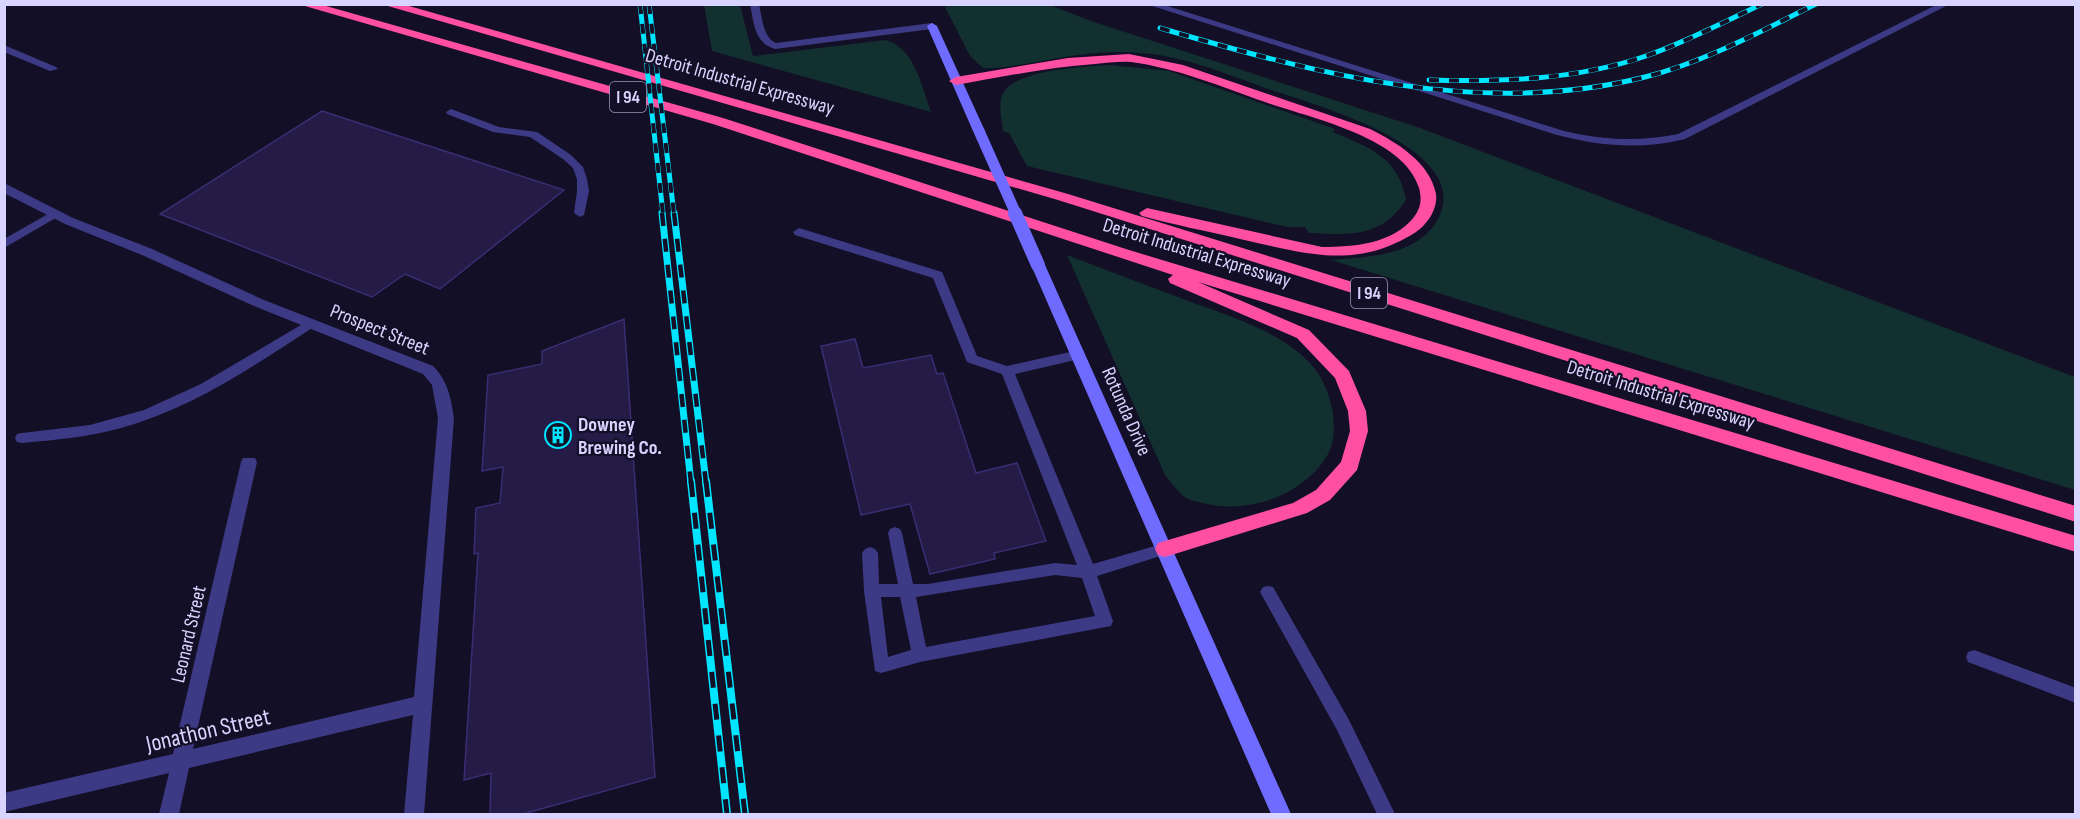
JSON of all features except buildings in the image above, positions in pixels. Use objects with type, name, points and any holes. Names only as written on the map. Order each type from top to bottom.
[{"type":"highway","name":"Detroit Industrial Expressway","points":[[304,4],[718,121],[1124,254],[2076,544]]},
{"type":"highway","name":"Detroit Industrial Expressway","points":[[387,4],[1063,197],[2076,514]]},
{"type":"highway","points":[[956,81],[1084,60],[1129,58],[1164,64],[1384,141],[1407,156],[1420,170],[1427,184],[1429,200],[1424,214],[1413,227],[1396,239],[1365,249],[1322,252],[1195,222],[1063,197]]},
{"type":"highway","points":[[1124,254],[1221,300],[1303,334],[1343,375],[1357,411],[1359,431],[1350,465],[1323,495],[1284,513],[1245,522],[1165,549]]},
{"type":"main road","name":"Rotunda Drive","points":[[932,26],[1281,814]]},
{"type":"street","name":"Prospect Street","points":[[4,187],[16,196],[55,214],[311,324],[430,371],[442,389],[446,418],[414,814]]},
{"type":"street","name":"Leonard Street","points":[[169,814],[249,462]]},
{"type":"street","name":"Jonathon Street","points":[[4,803],[422,704]]},
{"type":"lane","points":[[754,4],[762,36],[767,43],[775,46],[932,26]]},
{"type":"lane","points":[[1150,4],[1561,133],[1604,142],[1627,144],[1661,142],[1681,136],[1946,4]]},
{"type":"lane","points":[[4,48],[53,69]]},
{"type":"lane","points":[[451,112],[497,130],[533,134],[567,157],[578,167],[582,179],[580,213]]},
{"type":"lane","points":[[4,244],[55,214]]},
{"type":"lane","points":[[800,232],[938,275],[972,359],[1007,371],[1079,356]]},
{"type":"lane","points":[[22,438],[92,430],[165,408],[229,376],[311,324]]},
{"type":"lane","points":[[870,553],[881,666],[920,655],[1105,621],[1088,572],[1007,371]]},
{"type":"lane","points":[[895,533],[920,655]]},
{"type":"lane","points":[[872,591],[907,592],[1055,569],[1088,572],[1165,549]]},
{"type":"lane","points":[[1268,592],[1343,725],[1386,814]]},
{"type":"lane","points":[[1974,657],[2076,696]]},
{"type":"green space","points":[[704,5],[740,5],[753,56],[885,40],[895,44],[903,50],[916,69],[931,112],[712,51]]},
{"type":"green space","points":[[944,5],[1050,5],[1091,21],[1420,128],[2075,377],[2075,490],[1331,260],[1373,256],[1402,249],[1426,235],[1435,224],[1444,198],[1436,174],[1416,153],[1355,119],[1223,72],[1174,58],[1128,52],[1103,53],[983,68],[970,56]]},
{"type":"green space","points":[[1110,65],[1169,71],[1335,129],[1333,132],[1370,149],[1389,164],[1397,173],[1406,200],[1386,221],[1364,232],[1309,233],[1305,227],[1287,227],[1027,166],[1009,133],[1003,131],[1000,103],[1006,89],[1017,81],[1048,72]]},
{"type":"green space","points":[[1067,255],[1236,318],[1283,341],[1297,351],[1310,363],[1324,383],[1332,408],[1334,434],[1327,456],[1317,470],[1289,492],[1255,504],[1220,506],[1192,501],[1183,496],[1165,475]]},
{"type":"railway","points":[[640,4],[663,214]]},
{"type":"railway","points":[[649,4],[674,214]]},
{"type":"railway","points":[[1429,80],[1539,78],[1620,64],[1705,32],[1762,4]]},
{"type":"railway","points":[[1160,28],[1339,75],[1461,92],[1523,93],[1584,89],[1667,71],[1732,45],[1816,4]]},
{"type":"railway","points":[[662,213],[691,483]]},
{"type":"railway","points":[[674,213],[706,483]]},
{"type":"railway","points":[[691,481],[727,814]]},
{"type":"railway","points":[[706,481],[745,814]]},
{"type":"place","name":"Downey Brewing Co.","points":[[558,435]]}]
